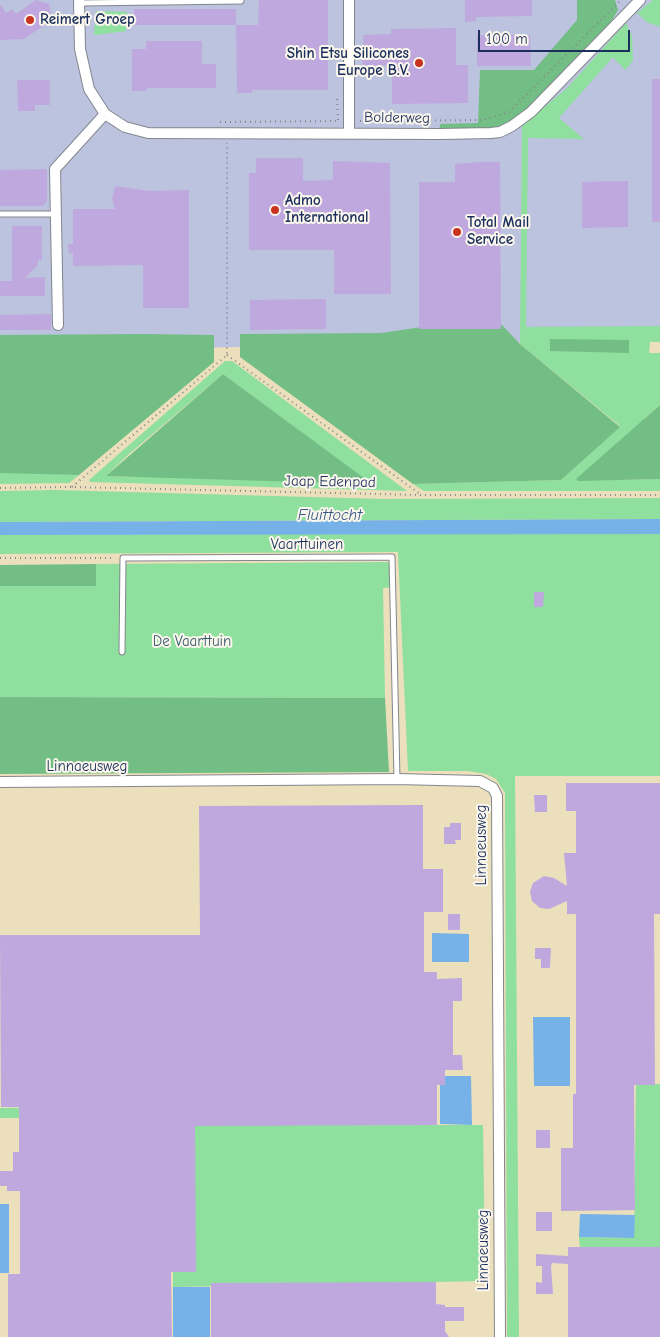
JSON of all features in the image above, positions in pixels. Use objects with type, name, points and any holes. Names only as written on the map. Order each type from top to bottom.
[{"type":"street","points":[[349,0],[349,132]]},
{"type":"street","name":"Bolderweg","points":[[79,2],[80,49],[89,90],[105,114],[125,127],[136,131],[226,133],[349,132],[440,134],[500,132],[531,112],[625,3],[640,0]]},
{"type":"street","points":[[58,325],[55,169],[105,114]]},
{"type":"street","name":"Linnaeusweg","points":[[0,782],[397,779],[480,781],[493,788],[497,796],[500,1337]]},
{"type":"lane","name":"Bolderweg","points":[[79,2],[242,1]]},
{"type":"lane","points":[[0,214],[56,214]]},
{"type":"lane","points":[[122,652],[123,558]]},
{"type":"lane","name":"Vaarttuinen","points":[[123,558],[392,558],[397,779]]},
{"type":"path","points":[[220,122],[482,120],[509,112],[625,3]]},
{"type":"path","points":[[337,99],[338,121]]},
{"type":"path","points":[[72,487],[227,355],[226,133]]},
{"type":"path","points":[[227,355],[421,495]]},
{"type":"path","name":"Jaap Edenpad","points":[[0,488],[72,487],[421,495],[660,495]]},
{"type":"path","points":[[0,558],[123,558]]},
{"type":"shaded area","points":[[0,0],[660,0],[660,340],[0,351]]},
{"type":"green space","points":[[577,0],[615,0],[618,10],[611,22],[530,107],[505,125],[485,130],[439,132],[440,124],[478,123],[480,70],[534,70],[577,20]]},
{"type":"green space","points":[[653,0],[660,0],[660,27],[647,22],[637,13]]},
{"type":"green space","points":[[96,11],[127,12],[126,31],[94,35]]},
{"type":"green space","points":[[626,23],[632,36],[633,61],[625,70],[613,57],[559,118],[584,139],[528,138],[526,327],[660,326],[660,342],[650,342],[649,353],[660,353],[660,405],[645,418],[608,480],[660,479],[660,491],[424,491],[413,484],[561,480],[620,426],[520,344],[522,126],[567,88]]},
{"type":"green space","points":[[502,325],[520,344],[620,427],[561,480],[413,484],[240,357],[240,334],[381,333],[422,327]]},
{"type":"green space","points":[[0,335],[214,335],[214,362],[79,475],[0,473]]},
{"type":"green space","points":[[550,339],[629,340],[629,353],[550,351]]},
{"type":"green space","points":[[225,361],[232,361],[407,491],[90,482],[89,480]],"holes":[[[223,374],[300,431],[150,477],[106,476]]]},
{"type":"green space","points":[[223,374],[368,481],[366,484],[106,476]]},
{"type":"green space","points":[[660,405],[660,479],[578,481],[576,479]]},
{"type":"green space","points":[[0,473],[79,475],[69,483],[0,484]]},
{"type":"green space","points":[[55,490],[384,499],[660,498],[660,519],[0,522],[0,491]]},
{"type":"green space","points":[[660,534],[660,776],[515,776],[519,1337],[507,1337],[505,793],[496,779],[486,774],[468,771],[408,771],[398,552],[0,554],[0,535]]},
{"type":"green space","name":"De Vaarttuin","points":[[394,562],[394,587],[383,588],[385,698],[0,697],[0,586],[96,586],[96,564]]},
{"type":"green space","points":[[96,564],[96,586],[0,586],[0,565]]},
{"type":"green space","points":[[0,697],[385,698],[389,772],[0,774]]},
{"type":"green space","points":[[636,1084],[660,1084],[660,1249],[580,1250],[579,1237],[634,1238]]},
{"type":"green space","points":[[205,1106],[205,1125],[483,1125],[485,1281],[173,1287],[173,1272],[195,1272],[195,1117],[0,1118],[0,1108]]},
{"type":"water","points":[[660,519],[660,534],[0,535],[0,522]]},
{"type":"water","points":[[432,933],[469,934],[469,962],[432,962]]},
{"type":"water","points":[[533,1017],[570,1017],[570,1086],[534,1086]]},
{"type":"water","points":[[440,1076],[471,1076],[472,1125],[440,1124]]},
{"type":"water","points":[[0,1204],[9,1204],[9,1273],[0,1273]]},
{"type":"water","points":[[580,1214],[635,1215],[634,1238],[579,1237]]},
{"type":"water","points":[[173,1287],[210,1287],[210,1337],[173,1337]]},
{"type":"building","points":[[36,0],[49,4],[52,20],[24,39],[0,40],[0,4],[6,13],[12,9],[16,14]]},
{"type":"building","points":[[259,0],[328,0],[328,90],[252,90],[252,93],[237,93],[236,25],[258,25]]},
{"type":"building","points":[[465,0],[532,0],[532,16],[476,17],[476,21],[465,22]]},
{"type":"building","points":[[134,9],[236,9],[236,25],[134,25]]},
{"type":"building","points":[[456,28],[456,65],[468,65],[468,103],[392,104],[392,65],[363,66],[361,56],[364,56],[363,35],[391,34],[391,29]]},
{"type":"building","points":[[477,35],[530,35],[531,66],[477,66]]},
{"type":"building","points":[[146,41],[202,41],[202,64],[216,64],[216,88],[147,88],[147,91],[132,91],[132,49],[146,49]]},
{"type":"building","points":[[652,79],[660,79],[660,222],[652,222]]},
{"type":"building","points":[[17,80],[50,80],[50,105],[35,105],[35,111],[18,111]]},
{"type":"building","points":[[256,158],[303,158],[303,181],[333,180],[333,161],[390,163],[391,294],[334,294],[334,250],[249,250],[249,173],[256,173]]},
{"type":"building","points":[[500,162],[501,329],[419,329],[419,182],[455,182],[455,164]]},
{"type":"building","points":[[47,169],[47,201],[43,206],[0,206],[0,170]]},
{"type":"building","points":[[628,181],[628,227],[582,228],[582,182]]},
{"type":"building","points":[[115,186],[149,191],[189,190],[189,308],[143,308],[143,265],[73,266],[73,253],[69,253],[68,244],[73,244],[73,209],[115,209],[112,199]]},
{"type":"building","points":[[12,226],[42,226],[42,260],[38,260],[38,265],[25,278],[45,277],[45,296],[0,296],[0,281],[12,281]]},
{"type":"building","points":[[326,299],[326,329],[250,330],[250,300]]},
{"type":"building","points":[[51,314],[51,330],[0,330],[0,315]]},
{"type":"building","points":[[534,592],[544,592],[543,607],[534,607]]},
{"type":"building","points":[[566,783],[660,783],[660,914],[654,914],[655,1085],[634,1085],[635,1210],[561,1211],[561,1148],[573,1148],[573,1094],[576,1094],[576,914],[567,914],[567,901],[549,909],[540,908],[532,901],[530,892],[533,883],[544,876],[554,878],[567,886],[564,853],[576,853],[576,811],[566,811]]},
{"type":"building","points":[[534,795],[547,795],[547,812],[535,812]]},
{"type":"building","points":[[423,805],[423,869],[443,869],[443,912],[424,912],[424,972],[437,972],[437,979],[462,978],[462,1001],[453,1001],[453,1055],[462,1055],[463,1070],[445,1070],[445,1085],[437,1085],[437,1125],[195,1126],[196,1272],[171,1272],[172,1337],[8,1337],[8,1274],[20,1274],[20,1191],[7,1191],[7,1186],[0,1186],[0,1171],[13,1171],[13,1152],[19,1152],[19,1107],[1,1107],[0,935],[200,935],[199,806]]},
{"type":"building","points":[[450,823],[461,823],[461,840],[455,840],[456,844],[444,844],[444,827],[450,827]]},
{"type":"building","points":[[448,914],[460,914],[460,930],[448,930]]},
{"type":"building","points":[[535,948],[551,948],[550,968],[541,968],[541,959],[535,959]]},
{"type":"building","points":[[536,1130],[550,1130],[550,1148],[536,1148]]},
{"type":"building","points":[[536,1212],[552,1212],[552,1231],[536,1231]]},
{"type":"building","points":[[568,1247],[660,1247],[660,1337],[568,1337],[568,1264],[552,1263],[553,1294],[536,1294],[536,1282],[542,1283],[542,1266],[536,1266],[536,1254],[568,1256]]},
{"type":"building","points":[[436,1282],[436,1304],[445,1305],[445,1307],[464,1307],[464,1321],[445,1321],[445,1331],[449,1337],[211,1337],[211,1283]]},
{"type":"place","name":"Reimert Groep","points":[[30,20]]},
{"type":"place","name":"Shin Etsu Silicones Europe B.V.","points":[[419,63]]},
{"type":"place","name":"Admo International","points":[[275,210]]},
{"type":"place","name":"Total Mail Service","points":[[457,232]]},
{"type":"water label","name":"Fluittocht","points":[[330,515]]}]
